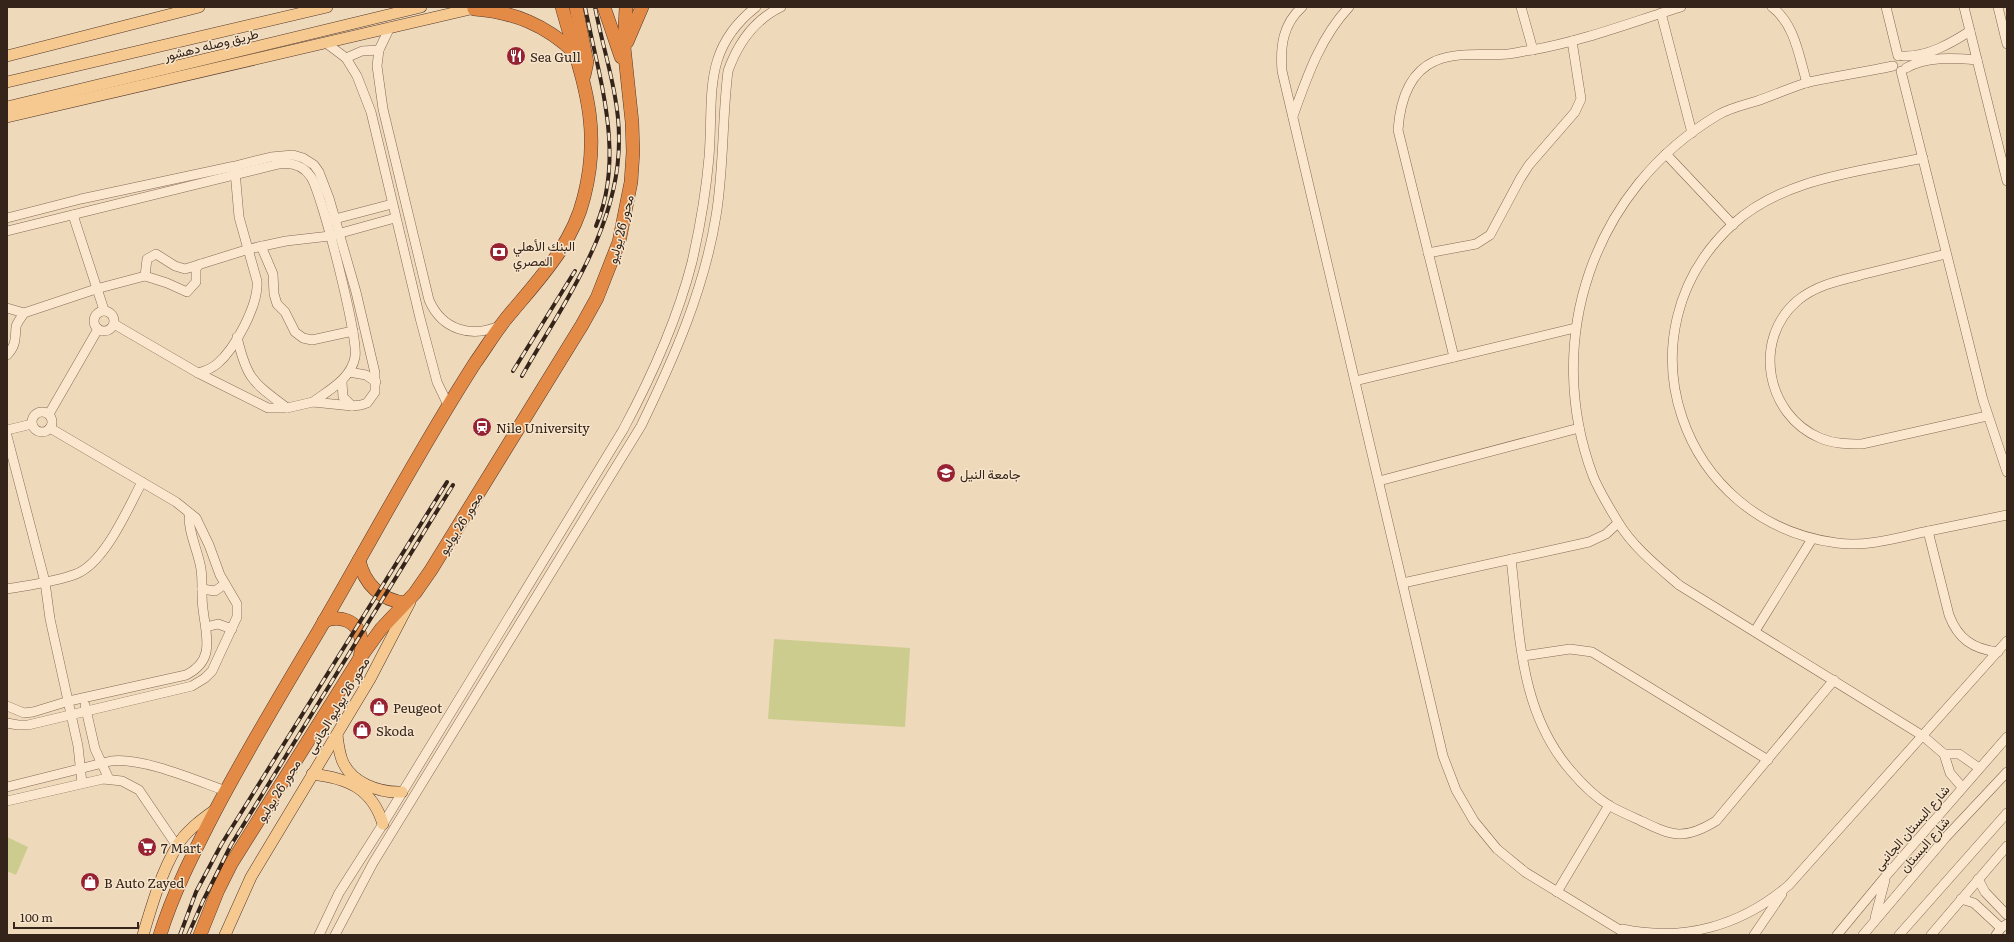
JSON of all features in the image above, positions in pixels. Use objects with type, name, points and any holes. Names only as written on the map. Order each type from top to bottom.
[{"type":"highway","points":[[160,935],[180,880],[226,791],[359,560],[474,365],[502,324],[556,259],[576,224],[584,200],[589,176],[592,145],[588,101],[562,7]]},
{"type":"highway","points":[[576,7],[587,62],[583,79]]},
{"type":"highway","name":"محور 26 يوليو","points":[[604,7],[628,78]]},
{"type":"highway","name":"محور 26 يوليو","points":[[200,935],[218,890],[231,864],[360,658],[381,629],[415,592],[431,570],[582,325],[609,270],[619,242],[631,182],[632,122],[624,47],[626,7]]},
{"type":"highway","points":[[624,47],[642,7]]},
{"type":"highway","points":[[477,8],[507,13],[527,20],[551,33],[576,54]]},
{"type":"highway","points":[[359,560],[366,579],[374,590],[386,598],[405,603]]},
{"type":"highway","points":[[324,621],[330,619],[344,619],[356,627],[361,640],[360,658]]},
{"type":"main road","points":[[7,56],[199,7]]},
{"type":"main road","name":"طريق وصله دهشور","points":[[7,82],[327,7]]},
{"type":"main road","name":"طريق وصله دهشور","points":[[7,107],[421,7]]},
{"type":"main road","points":[[7,117],[477,8]]},
{"type":"main road","name":"محور 26 يوليو الجانبى","points":[[225,935],[251,877],[392,639],[415,592]]},
{"type":"main road","points":[[336,735],[341,758],[354,776],[365,784],[381,791],[402,792]]},
{"type":"main road","points":[[312,774],[339,778],[356,786],[374,802],[383,824]]},
{"type":"main road","points":[[143,935],[154,899],[177,846],[196,825],[216,810]]},
{"type":"street","points":[[319,935],[339,893],[383,824],[554,544],[643,394],[664,346],[692,262],[705,199],[709,156],[712,79],[718,56],[727,39],[756,7]]},
{"type":"street","points":[[335,935],[373,863],[563,550],[641,426],[675,354],[699,287],[716,216],[728,71],[734,54],[745,36],[759,21],[781,7]]},
{"type":"street","points":[[1302,7],[1296,13],[1286,30],[1281,50],[1282,71],[1443,756],[1456,790],[1474,821],[1497,849],[1525,872],[1628,935]]},
{"type":"street","points":[[1293,116],[1308,72],[1322,43],[1349,7]]},
{"type":"street","points":[[1521,7],[1533,50]]},
{"type":"street","points":[[1454,357],[1398,130],[1399,109],[1406,90],[1419,74],[1435,62],[1458,56],[1482,53],[1507,54],[1533,50],[1572,41],[1681,7]]},
{"type":"street","points":[[1772,7],[1779,12],[1789,26],[1807,83]]},
{"type":"street","points":[[1886,7],[1900,56],[1908,61],[1900,68]]},
{"type":"street","points":[[1964,7],[2007,181]]},
{"type":"street","points":[[1998,7],[2007,44]]},
{"type":"street","points":[[1661,13],[1692,132]]},
{"type":"street","points":[[390,27],[379,50],[377,66],[383,109],[429,300],[435,313],[452,326],[472,332],[482,332],[502,324]]},
{"type":"street","points":[[1970,31],[1938,48],[1914,56],[1900,56],[1893,61],[1900,68],[1987,416],[2007,472]]},
{"type":"street","points":[[1428,253],[1476,244],[1484,241],[1490,235],[1529,166],[1575,112],[1581,99],[1572,41]]},
{"type":"street","points":[[326,43],[346,58],[357,76],[371,112],[420,318],[437,382],[449,407]]},
{"type":"street","points":[[346,58],[362,51],[379,50]]},
{"type":"street","points":[[1962,787],[1950,773],[1944,754],[1923,736],[1679,585],[1646,557],[1618,523],[1593,477],[1579,428],[1572,378],[1575,328],[1583,288],[1597,251],[1615,216],[1638,183],[1666,154],[1692,132],[1720,114],[1807,83],[1900,68],[1917,63],[1942,59],[1977,60]]},
{"type":"street","points":[[371,112],[383,109]]},
{"type":"street","points":[[1666,154],[1732,225]]},
{"type":"street","points":[[7,231],[52,221],[235,171],[281,155],[293,155],[302,158],[314,165],[319,172],[336,218],[365,328],[376,382],[372,398],[367,403],[352,406],[313,402],[275,409],[261,406],[198,373],[114,324]]},
{"type":"street","points":[[1923,158],[1802,185],[1781,193],[1756,207],[1732,225],[1714,244],[1699,266],[1686,292],[1678,318],[1673,346],[1673,374],[1677,402],[1683,424],[1699,456],[1720,485],[1755,514],[1778,527],[1812,539],[1840,544],[1868,544],[2007,515]]},
{"type":"street","points":[[7,218],[82,199],[235,171],[286,163],[301,167],[311,178],[326,221],[353,330],[355,357],[349,372],[342,382],[313,402]]},
{"type":"street","points":[[198,373],[210,369],[219,363],[237,337],[256,300],[258,291],[240,217],[235,171]]},
{"type":"street","points":[[82,199],[81,207],[85,212]]},
{"type":"street","points":[[326,221],[392,204]]},
{"type":"street","points":[[48,208],[53,214],[52,221]]},
{"type":"street","points":[[73,215],[104,310]]},
{"type":"street","points":[[145,276],[147,259],[156,254],[174,266],[185,269],[261,246],[340,234],[395,218]]},
{"type":"street","points":[[261,246],[273,274],[274,294],[278,304],[286,312],[295,332],[303,338],[312,340],[353,330]]},
{"type":"street","points":[[1946,254],[1834,282],[1814,289],[1797,301],[1783,316],[1774,335],[1770,356],[1771,376],[1777,396],[1788,414],[1803,428],[1821,439],[1841,444],[1862,444],[1987,416]]},
{"type":"street","points":[[7,308],[24,313],[96,289],[145,276],[167,282],[187,292],[196,282],[196,268],[200,264]]},
{"type":"street","points":[[98,329],[94,320],[99,311],[104,310],[113,314],[114,324]]},
{"type":"street","points":[[7,356],[14,349],[17,334],[16,325],[24,313]]},
{"type":"street","points":[[420,318],[435,313]]},
{"type":"street","points":[[98,329],[107,331],[114,324]]},
{"type":"street","points":[[1355,381],[1575,328]]},
{"type":"street","points":[[49,414],[98,329]]},
{"type":"street","points":[[237,337],[245,368],[251,379],[262,390],[286,408]]},
{"type":"street","points":[[349,372],[366,375],[376,382]]},
{"type":"street","points":[[342,382],[343,397],[352,406]]},
{"type":"street","points":[[43,412],[49,414],[52,418],[50,428],[46,431],[40,432],[35,429],[32,424],[33,418],[37,413],[43,412]]},
{"type":"street","points":[[7,430],[32,424]]},
{"type":"street","points":[[7,723],[18,726],[28,725],[192,686],[205,678],[212,671],[232,629],[238,610],[233,595],[225,584],[205,535],[196,518],[176,502],[50,428]]},
{"type":"street","points":[[1379,481],[1579,428]]},
{"type":"street","points":[[7,436],[45,582],[50,619],[78,746],[82,783]]},
{"type":"street","points":[[7,589],[77,574],[90,565],[105,547],[142,482]]},
{"type":"street","points":[[7,706],[24,713],[33,712],[69,701],[186,675],[194,671],[205,657],[208,644],[202,604],[201,570],[189,528],[189,513]]},
{"type":"street","points":[[1403,583],[1589,542],[1606,534],[1618,523]]},
{"type":"street","points":[[561,531],[571,537]]},
{"type":"street","points":[[1928,531],[1949,615],[1954,627],[1962,638],[1972,646],[1984,651],[1998,652]]},
{"type":"street","points":[[1755,632],[1812,539]]},
{"type":"street","points":[[554,544],[563,550]]},
{"type":"street","points":[[1511,559],[1523,656],[1530,695],[1542,727],[1559,757],[1582,784],[1609,805],[1668,833],[1685,834],[1701,830],[1716,821],[1834,680]]},
{"type":"street","points":[[202,589],[215,591],[225,584]]},
{"type":"street","points":[[206,627],[218,624],[232,629]]},
{"type":"street","points":[[1754,935],[1789,885],[2007,641]]},
{"type":"street","points":[[1523,656],[1570,649],[1592,652],[1768,760]]},
{"type":"street","points":[[84,698],[95,749],[103,763],[109,779]]},
{"type":"street","name":"شارع البستان الجانبى","points":[[1837,935],[1962,787],[2007,737]]},
{"type":"street","points":[[1944,754],[1959,754],[1979,768]]},
{"type":"street","points":[[7,787],[118,760],[134,761],[226,791]]},
{"type":"street","name":"شارع البستان","points":[[1863,935],[1946,837],[2007,772]]},
{"type":"street","points":[[7,801],[82,783],[109,779],[128,784],[139,790],[177,846]]},
{"type":"street","points":[[1557,892],[1609,805]]},
{"type":"street","points":[[1899,935],[2007,813]]},
{"type":"street","points":[[1930,935],[2007,846]]},
{"type":"street","points":[[1875,921],[1885,877]]},
{"type":"street","points":[[1978,879],[1985,892],[2007,915]]},
{"type":"street","points":[[1618,928],[1651,934],[1701,931],[1733,921],[1748,914],[1776,896],[1789,885]]},
{"type":"street","points":[[1961,899],[1974,903],[1999,931]]},
{"type":"shaded area","points":[[774,639],[910,648],[905,727],[768,719]]},
{"type":"shaded area","points":[[7,837],[28,847],[16,875],[7,871]]},
{"type":"railway","points":[[585,7],[603,89],[609,145],[609,172],[605,199],[596,226]]},
{"type":"railway","points":[[522,376],[587,263],[600,233],[610,202],[617,171],[619,138],[614,89],[595,7]]},
{"type":"railway","points":[[513,371],[575,271]]},
{"type":"railway","points":[[180,935],[196,892],[221,845],[447,482]]},
{"type":"railway","points":[[188,935],[231,845],[453,485]]},
{"type":"place","name":"Sea Gull","points":[[516,56]]},
{"type":"place","name":"البنك الأهلي المصري","points":[[499,252]]},
{"type":"place","name":"Nile University","points":[[482,427]]},
{"type":"place","name":"جامعة النيل","points":[[946,473]]},
{"type":"place","name":"Peugeot","points":[[379,707]]},
{"type":"place","name":"Skoda","points":[[362,730]]},
{"type":"place","name":"7 Mart","points":[[147,847]]},
{"type":"place","name":"B Auto Zayed","points":[[90,882]]}]
